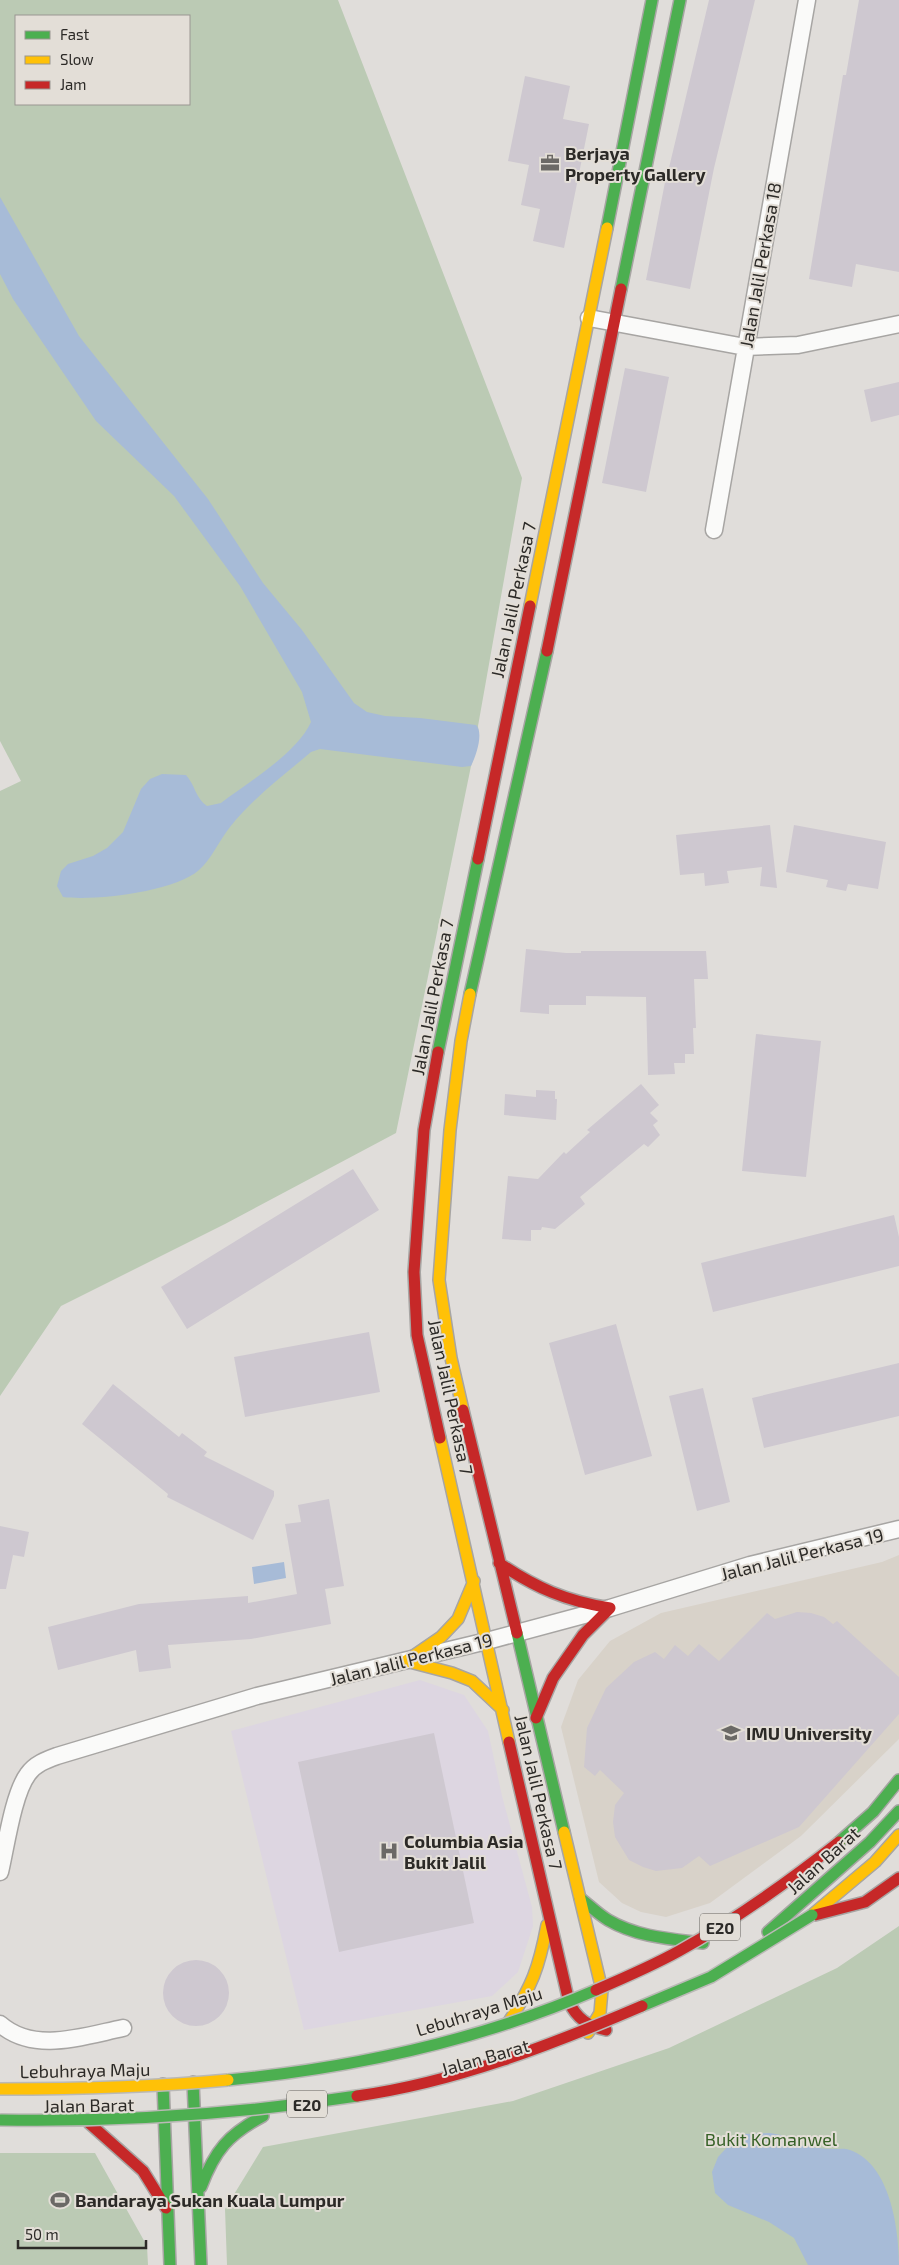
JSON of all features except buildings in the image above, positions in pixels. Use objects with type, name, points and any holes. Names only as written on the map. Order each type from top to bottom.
[{"type":"main road","name":"Jalan Jalil Perkasa 7","points":[[569,2002],[417,1335],[414,1272],[424,1130],[439,1048],[589,318],[652,0]]},
{"type":"main road","name":"Jalan Jalil Perkasa 7","points":[[580,2044],[601,2013],[602,1990],[450,1358],[439,1280],[447,1163],[461,1042],[481,942],[558,601],[616,324],[680,0]]},
{"type":"main road","points":[[499,1562],[532,1585],[552,1595],[580,1604],[610,1608]]},
{"type":"main road","points":[[406,1661],[441,1637],[458,1619],[474,1581]]},
{"type":"main road","points":[[536,1718],[553,1678],[583,1635],[610,1608]]},
{"type":"main road","points":[[406,1661],[452,1673],[472,1681],[502,1710]]},
{"type":"main road","name":"Jalan Barat","points":[[0,2084],[162,2084],[193,2082],[324,2065],[444,2040],[508,2023],[569,2002],[602,1990],[703,1943],[762,1904],[844,1836],[899,1773]]},
{"type":"main road","name":"Lebuhraya Maju","points":[[0,2088],[148,2086],[273,2076],[397,2053],[462,2038],[516,2021],[555,2007],[652,1965],[737,1917],[791,1880],[839,1842],[873,1812],[899,1780]]},
{"type":"main road","name":"Jalan Barat","points":[[534,2062],[612,2031],[688,1991],[755,1943],[870,1842],[899,1811]]},
{"type":"main road","name":"E20","points":[[0,2122],[87,2120],[306,2104],[366,2095],[470,2071],[528,2052],[711,1978],[812,1915],[875,1862],[899,1835]]},
{"type":"main road","points":[[812,1915],[866,1902],[899,1878]]},
{"type":"main road","points":[[580,1898],[608,1920],[628,1930],[652,1936],[703,1943]]},
{"type":"main road","points":[[508,2023],[528,1992],[540,1962],[549,1913]]},
{"type":"main road","points":[[569,2002],[579,2019],[592,2027],[612,2031]]},
{"type":"main road","name":"Jalan Barat","points":[[0,2122],[163,2122],[263,2116],[414,2095],[479,2080]]},
{"type":"main road","points":[[193,2082],[201,2265]]},
{"type":"main road","points":[[162,2084],[170,2265]]},
{"type":"main road","points":[[198,2196],[212,2158],[228,2136],[263,2116]]},
{"type":"main road","points":[[89,2123],[144,2171],[167,2211]]},
{"type":"street","name":"Jalan Jalil Perkasa 18","points":[[714,530],[807,0]]},
{"type":"street","points":[[589,318],[745,347],[798,345],[899,324]]},
{"type":"street","name":"Jalan Jalil Perkasa 19","points":[[0,1872],[20,1792],[28,1774],[40,1763],[58,1756],[257,1696],[487,1641],[610,1608],[750,1565],[899,1529]]},
{"type":"street","points":[[0,2024],[10,2032],[26,2038],[46,2041],[123,2028]]},
{"type":"shaded area","name":"IMU University","points":[[899,1555],[899,1739],[801,1836],[710,1903],[666,1917],[641,1912],[622,1903],[599,1882],[561,1727],[578,1680],[610,1641],[661,1613],[882,1562]]},
{"type":"shaded area","name":"Columbia Asia Bukit Jalil","points":[[420,1680],[464,1695],[488,1731],[502,1796],[532,1907],[533,1926],[518,1972],[492,1996],[304,2030],[231,1731]]},
{"type":"green space","points":[[0,0],[338,0],[522,478],[478,726],[479,737],[471,766],[396,1133],[225,1224],[61,1306],[0,1396],[0,791],[21,781],[0,741]]},
{"type":"green space","name":"Bukit Komanwel","points":[[899,1926],[899,2265],[227,2265],[225,2209],[263,2147],[513,2101],[669,2048],[837,1968]]},
{"type":"green space","name":"Bandaraya Sukan Kuala Lumpur","points":[[0,2153],[95,2153],[147,2246],[148,2265],[0,2265]]},
{"type":"water","points":[[0,197],[79,336],[208,499],[263,583],[302,630],[354,703],[367,712],[385,716],[476,725],[479,739],[471,766],[462,767],[320,749],[311,752],[248,806],[226,832],[203,866],[187,878],[172,884],[134,893],[94,898],[63,897],[57,886],[61,871],[68,864],[93,856],[107,848],[123,832],[141,789],[150,779],[162,774],[186,775],[203,803],[207,806],[221,803],[284,756],[304,734],[311,722],[302,692],[240,586],[174,496],[96,421],[13,299],[0,274]]},
{"type":"water","points":[[284,1562],[286,1578],[254,1584],[252,1567]]},
{"type":"water","points":[[770,2133],[792,2137],[800,2145],[826,2149],[848,2149],[864,2157],[875,2169],[890,2199],[897,2233],[899,2265],[808,2265],[794,2238],[769,2222],[728,2205],[715,2193],[712,2172],[718,2157],[732,2142],[744,2134]]},
{"type":"traffic: fast","points":[[607,228],[652,0]]},
{"type":"traffic: fast","points":[[621,289],[680,0]]},
{"type":"traffic: fast","points":[[470,994],[547,651]]},
{"type":"traffic: fast","points":[[438,1052],[478,859]]},
{"type":"traffic: fast","points":[[517,1633],[564,1832]]},
{"type":"traffic: fast","points":[[839,1842],[873,1812],[899,1780]]},
{"type":"traffic: fast","points":[[768,1932],[870,1842],[899,1811]]},
{"type":"traffic: fast","points":[[580,1898],[608,1920],[619,1926],[642,1934],[703,1943]]},
{"type":"traffic: fast","points":[[642,2006],[711,1977],[812,1915]]},
{"type":"traffic: fast","points":[[228,2080],[322,2068],[415,2049],[507,2023],[552,2008],[596,1990]]},
{"type":"traffic: fast","points":[[193,2082],[201,2265]]},
{"type":"traffic: fast","points":[[163,2084],[170,2265]]},
{"type":"traffic: fast","points":[[0,2120],[90,2120],[179,2116],[269,2108],[357,2096]]},
{"type":"traffic: fast","points":[[201,2187],[212,2163],[224,2145],[241,2130],[263,2116]]},
{"type":"traffic: slow","points":[[530,606],[607,228]]},
{"type":"traffic: slow","points":[[463,1410],[451,1358],[439,1280],[450,1130],[461,1041],[470,994]]},
{"type":"traffic: slow","points":[[440,1438],[509,1742]]},
{"type":"traffic: slow","points":[[406,1661],[441,1637],[458,1619],[474,1581]]},
{"type":"traffic: slow","points":[[406,1661],[452,1673],[472,1681],[503,1710]]},
{"type":"traffic: slow","points":[[564,1832],[602,1990],[600,2013],[588,2033]]},
{"type":"traffic: slow","points":[[812,1915],[875,1862],[899,1835]]},
{"type":"traffic: slow","points":[[508,2023],[534,1976],[547,1925]]},
{"type":"traffic: slow","points":[[0,2089],[114,2087],[228,2080]]},
{"type":"traffic: jam","points":[[547,651],[621,289]]},
{"type":"traffic: jam","points":[[478,859],[530,606]]},
{"type":"traffic: jam","points":[[438,1052],[424,1130],[414,1272],[417,1335],[440,1438]]},
{"type":"traffic: jam","points":[[463,1410],[517,1633]]},
{"type":"traffic: jam","points":[[499,1563],[526,1580],[552,1592],[579,1602],[610,1608]]},
{"type":"traffic: jam","points":[[536,1718],[553,1678],[583,1635],[610,1608]]},
{"type":"traffic: jam","points":[[509,1742],[569,2002],[584,2021],[606,2030]]},
{"type":"traffic: jam","points":[[596,1990],[659,1962],[720,1927],[781,1886],[839,1842]]},
{"type":"traffic: jam","points":[[815,1915],[865,1902],[899,1878]]},
{"type":"traffic: jam","points":[[357,2096],[431,2082],[467,2072],[573,2035],[642,2006]]},
{"type":"traffic: jam","points":[[89,2123],[143,2171],[166,2208]]},
{"type":"place","name":"Berjaya Property Gallery","points":[[550,163]]},
{"type":"place","name":"IMU University","points":[[731,1733]]},
{"type":"place","name":"Columbia Asia Bukit Jalil","points":[[389,1851]]},
{"type":"place","name":"Bandaraya Sukan Kuala Lumpur","points":[[60,2200]]}]
